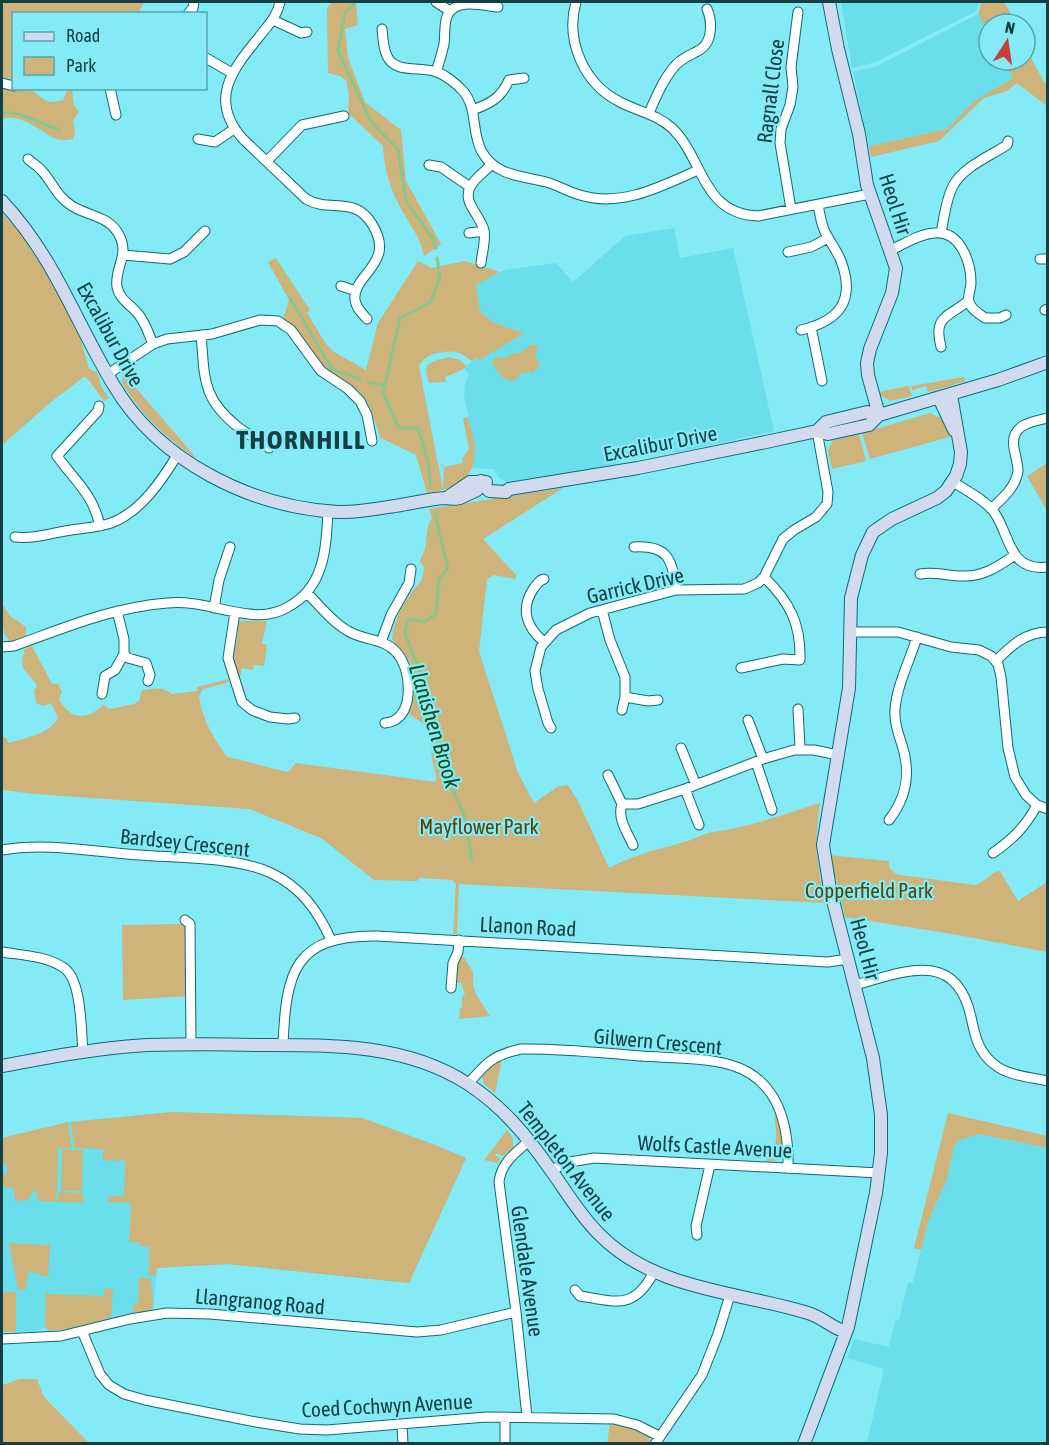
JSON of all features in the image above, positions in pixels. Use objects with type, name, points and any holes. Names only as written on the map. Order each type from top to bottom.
[{"type":"street","points":[[280,2],[273,20],[232,72],[225,102],[227,115],[234,129],[247,144],[306,199],[319,205],[342,205],[356,208],[372,224],[379,241],[378,255],[356,291],[357,307],[367,319]]},
{"type":"street","points":[[436,2],[450,11]]},
{"type":"street","points":[[576,2],[573,30],[578,55],[585,71],[612,97],[649,113],[677,133],[690,149],[709,189],[735,211],[749,216],[758,216],[870,194]]},
{"type":"street","name":"Heol Hir","points":[[829,2],[870,194],[896,268],[894,284],[867,363],[879,415]]},
{"type":"street","points":[[436,72],[443,46],[444,24],[450,11],[461,4],[498,7]]},
{"type":"street","points":[[488,6],[488,16]]},
{"type":"street","points":[[649,113],[662,83],[676,65],[681,59],[701,49],[707,42],[711,21],[707,9]]},
{"type":"street","name":"Ragnall Close","points":[[791,209],[780,143],[781,129],[790,105],[793,87],[791,67],[798,12]]},
{"type":"street","points":[[273,20],[301,33],[307,32]]},
{"type":"street","points":[[382,29],[386,55],[390,62],[397,66],[436,72],[463,91],[472,110],[481,151],[492,164],[502,171],[547,182],[579,195],[599,200],[631,197],[698,170]]},
{"type":"street","points":[[207,59],[232,72]]},
{"type":"street","points":[[472,110],[497,99],[504,92],[507,77],[524,78]]},
{"type":"street","points":[[110,90],[116,115]]},
{"type":"street","points":[[267,161],[302,125],[344,117]]},
{"type":"street","points":[[198,140],[215,142],[234,129]]},
{"type":"street","points":[[941,233],[949,195],[955,182],[971,168],[1007,145],[1008,141]]},
{"type":"street","points":[[441,167],[444,156]]},
{"type":"street","points":[[28,159],[43,171],[57,194],[66,202],[110,223],[119,235],[123,255],[117,276],[119,294],[140,316],[153,344]]},
{"type":"street","points":[[481,263],[484,231],[479,218],[467,200],[470,188],[492,164]]},
{"type":"street","points":[[429,165],[441,167],[470,188]]},
{"type":"street","name":"Excalibur Drive","points":[[2,201],[30,234],[46,258],[108,375],[118,392],[137,415],[178,454],[204,472],[250,494],[288,505],[351,512],[447,498],[470,482],[481,482],[489,491],[506,492],[509,489],[661,464],[817,431],[826,422],[867,412],[879,415],[998,380],[1047,362]]},
{"type":"street","points":[[801,330],[832,318],[840,308],[845,296],[846,283],[843,268],[828,238],[818,205]]},
{"type":"street","points":[[123,255],[170,259],[184,252],[205,231]]},
{"type":"street","points":[[469,233],[484,231]]},
{"type":"street","points":[[891,250],[928,234],[941,233],[952,237],[964,251],[970,279],[968,301],[985,318],[1000,318],[1006,315]]},
{"type":"street","points":[[788,252],[811,247],[828,238]]},
{"type":"street","points":[[340,286],[356,291]]},
{"type":"street","points":[[941,347],[937,333],[940,322],[968,301]]},
{"type":"street","points":[[108,375],[153,344],[176,337],[231,330],[260,320],[272,320],[284,323],[321,371],[348,389],[360,401],[367,415],[372,441]]},
{"type":"street","points":[[812,327],[822,381]]},
{"type":"street","points":[[201,335],[203,376],[211,396],[224,414],[238,427],[260,439],[270,448]]},
{"type":"street","points":[[945,396],[957,434],[961,459],[953,482],[991,508],[1015,555],[1027,566],[1047,567]]},
{"type":"street","points":[[99,406],[98,411],[57,456],[90,497],[95,506],[99,526]]},
{"type":"street","points":[[991,508],[1007,494],[1016,480],[1018,465],[1013,442],[1017,429],[1027,423],[1047,417]]},
{"type":"street","points":[[741,668],[783,659],[800,660],[799,630],[783,598],[764,577],[783,539],[816,517],[827,504],[828,492],[817,431]]},
{"type":"street","points":[[15,537],[36,538],[99,526],[120,519],[136,508],[150,493],[178,454]]},
{"type":"street","name":"Heol Hir","points":[[804,1443],[846,1332],[879,1173],[882,1126],[880,1099],[870,1043],[827,877],[823,845],[849,688],[850,606],[853,585],[870,537],[885,523],[937,498],[953,482]]},
{"type":"street","points":[[2,647],[24,642],[89,618],[117,611],[179,602],[255,615],[276,612],[292,605],[307,593],[316,580],[326,545],[328,511]]},
{"type":"street","points":[[214,608],[230,547]]},
{"type":"street","points":[[634,547],[654,548],[666,554],[672,566],[676,590]]},
{"type":"street","points":[[920,574],[936,572],[963,576],[979,574],[994,569],[1015,555]]},
{"type":"street","points":[[381,642],[390,615],[409,583],[411,569]]},
{"type":"street","name":"Garrick Drive","points":[[544,642],[550,634],[566,624],[602,610],[676,590],[744,589],[758,584],[764,577]]},
{"type":"street","points":[[544,579],[540,580],[531,591],[525,611],[526,619],[532,630],[544,642],[536,663],[536,680],[551,728]]},
{"type":"street","points":[[307,593],[350,633],[381,642],[392,649],[402,660],[407,672],[406,703],[395,721],[385,723]]},
{"type":"street","points":[[602,610],[610,640],[625,677],[625,698],[622,710]]},
{"type":"street","points":[[102,693],[105,676],[116,670],[124,654],[124,639],[117,611]]},
{"type":"street","points":[[235,612],[228,658],[242,702],[246,707],[270,717],[295,718]]},
{"type":"street","points":[[850,632],[898,632],[951,647],[979,650],[996,661],[1002,685],[1012,766],[1022,790],[1037,805],[1047,809]]},
{"type":"street","points":[[996,661],[1020,639],[1033,633],[1047,632]]},
{"type":"street","points":[[889,820],[901,802],[907,780],[907,761],[896,726],[895,710],[917,637]]},
{"type":"street","points":[[124,654],[128,658],[146,663],[150,675],[148,681]]},
{"type":"street","points":[[625,698],[658,700]]},
{"type":"street","points":[[798,709],[800,748]]},
{"type":"street","points":[[748,720],[772,810]]},
{"type":"street","points":[[681,748],[696,785]]},
{"type":"street","points":[[622,804],[638,804],[800,748],[838,755]]},
{"type":"street","points":[[608,775],[622,804],[621,819],[633,845]]},
{"type":"street","points":[[684,789],[699,825]]},
{"type":"street","points":[[993,853],[1017,835],[1037,805]]},
{"type":"street","name":"Bardsey Crescent","points":[[2,850],[35,847],[216,861],[261,868],[280,878],[307,900],[319,916],[331,940]]},
{"type":"street","points":[[185,920],[190,924],[191,1044]]},
{"type":"street","name":"Llanon Road","points":[[283,1045],[286,1000],[293,972],[305,956],[331,940],[365,936],[833,962],[848,959]]},
{"type":"street","points":[[451,988],[453,963],[458,952],[459,940]]},
{"type":"street","points":[[2,952],[47,960],[58,964],[69,973],[76,990],[82,1052]]},
{"type":"street","points":[[855,985],[907,970],[922,969],[939,973],[952,981],[963,993],[980,1048],[992,1063],[1011,1073],[1047,1081]]},
{"type":"street","name":"Templeton Avenue","points":[[2,1066],[82,1052],[134,1046],[191,1044],[342,1047],[385,1052],[424,1063],[468,1084],[507,1115],[551,1170],[584,1217],[612,1246],[654,1272],[681,1282],[810,1313],[846,1332]]},
{"type":"street","name":"Gilwern Crescent","points":[[468,1084],[489,1060],[521,1049],[690,1060],[732,1065],[751,1075],[774,1098],[787,1132],[788,1168]]},
{"type":"street","name":"Glendale Avenue","points":[[527,1418],[499,1182],[506,1162],[529,1141]]},
{"type":"street","name":"Wolfs Castle Avenue","points":[[551,1170],[570,1162],[594,1158],[879,1173]]},
{"type":"street","points":[[697,1235],[696,1227],[710,1165]]},
{"type":"street","points":[[576,1290],[580,1296],[623,1301],[642,1291],[654,1272]]},
{"type":"street","points":[[657,1440],[702,1375],[730,1295]]},
{"type":"street","name":"Llangranog Road","points":[[2,1338],[61,1336],[145,1316],[184,1313],[423,1332],[441,1330],[516,1312]]},
{"type":"street","name":"Coed Cochwyn Avenue","points":[[82,1331],[100,1374],[116,1389],[133,1397],[255,1422],[300,1429],[327,1430],[486,1417],[614,1419],[637,1425],[657,1440]]},
{"type":"street","points":[[505,1417],[505,1443]]},
{"type":"street","points":[[402,1425],[403,1443]]},
{"type":"shaded area","points":[[841,2],[979,2],[976,11],[876,62],[852,68]]},
{"type":"shaded area","points":[[977,15],[977,72],[1011,72],[1014,78],[973,102],[947,129],[869,146],[853,72],[877,66]]},
{"type":"shaded area","points":[[674,228],[680,258],[733,248],[774,431],[678,452],[664,452],[626,459],[605,467],[506,482],[498,477],[494,469],[471,468],[475,450],[464,396],[469,374],[464,368],[476,358],[480,359],[523,333],[492,322],[480,311],[476,285],[505,270],[556,263],[573,282],[625,236]]},
{"type":"shaded area","points":[[172,1112],[362,1118],[466,1158],[409,1283],[227,1264],[157,1268],[153,1309],[63,1329],[48,1331],[45,1328],[36,1331],[2,1332],[2,1138],[70,1122]]},
{"type":"shaded area","points":[[979,1134],[1047,1148],[1047,1443],[867,1443],[884,1369],[847,1358],[854,1339],[889,1347],[896,1319],[899,1320],[908,1282],[913,1283],[928,1222],[947,1179],[954,1146],[959,1140]]},
{"type":"green space","points":[[2,2],[145,2],[139,12],[12,12],[12,79],[2,77]]},
{"type":"green space","points":[[333,2],[358,2],[356,4],[358,25],[345,29],[348,58],[365,102],[401,130],[406,181],[441,244],[424,256],[419,240],[393,192],[385,165],[383,146],[348,113],[349,94],[346,80],[328,73],[327,8]]},
{"type":"green space","points":[[982,2],[1004,2],[1010,12],[979,12]]},
{"type":"green space","points":[[1037,69],[1044,82],[1047,83],[1047,106],[1017,83],[1007,91],[984,98],[939,141],[871,157],[869,146],[947,129],[973,102],[1013,78],[1010,72],[1037,72]]},
{"type":"green space","points":[[2,87],[12,87],[12,90],[29,90],[51,102],[63,100],[68,90],[72,90],[74,106],[79,111],[73,121],[75,132],[73,139],[56,139],[16,118],[2,119]]},
{"type":"green space","points":[[2,213],[18,230],[20,228],[31,244],[29,248],[45,268],[81,340],[89,369],[97,372],[102,388],[109,398],[104,401],[84,377],[51,402],[2,445]]},
{"type":"green space","points":[[276,258],[310,310],[307,313],[326,344],[334,352],[366,370],[378,323],[418,261],[431,268],[465,261],[500,272],[476,285],[480,311],[492,322],[524,333],[480,360],[476,358],[472,361],[459,353],[442,352],[426,358],[419,366],[443,490],[427,493],[416,455],[381,438],[369,405],[360,392],[323,367],[292,325],[283,319],[289,300],[268,262]]},
{"type":"green space","points":[[531,345],[536,345],[538,348],[535,356],[540,364],[533,373],[530,371],[520,374],[515,381],[511,381],[496,370],[492,363],[495,357],[506,358],[511,354],[520,353]]},
{"type":"green space","points":[[450,357],[460,360],[467,366],[445,377],[446,382],[429,383],[427,365]]},
{"type":"green space","points":[[123,373],[195,458],[145,415],[122,383]]},
{"type":"green space","points":[[964,377],[966,381],[928,392],[926,386],[912,390],[911,386]]},
{"type":"green space","points":[[909,386],[912,396],[890,401],[879,394],[882,391]]},
{"type":"green space","points":[[930,413],[942,419],[945,418],[953,436],[870,459],[862,433]]},
{"type":"green space","points":[[468,417],[475,446],[474,461],[467,476],[443,490],[444,467],[463,463],[462,459],[469,449],[463,418]]},
{"type":"green space","points":[[859,434],[866,461],[832,469],[828,450],[833,440]]},
{"type":"green space","points":[[1047,463],[1048,508],[1046,509],[1027,476]]},
{"type":"green space","name":"Mayflower Park","points":[[563,488],[483,539],[516,575],[516,579],[494,575],[487,579],[479,651],[518,773],[534,803],[557,787],[568,785],[578,801],[609,868],[638,855],[688,841],[707,833],[754,824],[820,803],[817,853],[826,903],[459,884],[457,934],[453,934],[456,884],[452,880],[420,878],[417,881],[374,880],[321,838],[249,809],[2,790],[2,736],[7,739],[8,743],[29,737],[42,732],[54,724],[58,718],[51,703],[43,706],[36,703],[34,691],[37,686],[24,669],[22,661],[25,654],[23,650],[32,646],[52,684],[58,684],[62,692],[59,699],[63,706],[73,714],[85,716],[103,705],[110,709],[134,704],[139,701],[142,690],[161,689],[171,694],[198,691],[197,687],[228,679],[229,682],[203,689],[199,696],[209,728],[227,757],[288,772],[296,763],[436,782],[430,728],[409,714],[415,688],[414,674],[408,659],[392,639],[401,609],[422,577],[424,567],[420,562],[425,548],[428,525],[432,518],[429,509]]},
{"type":"green space","points":[[2,603],[10,616],[26,627],[26,638],[12,642],[5,635],[2,625]]},
{"type":"green space","points":[[267,621],[262,644],[267,645],[264,666],[254,665],[252,670],[242,668],[239,681],[233,659],[238,633],[237,622]]},
{"type":"green space","name":"Copperfield Park","points":[[828,855],[889,861],[889,867],[900,875],[975,885],[1000,871],[1018,901],[1047,882],[1047,952],[845,917],[836,878],[832,878]]},
{"type":"green space","points":[[182,924],[186,927],[188,996],[123,1000],[122,925]]},
{"type":"green space","points":[[461,957],[464,957],[473,972],[473,985],[477,996],[490,1016],[459,1019],[462,997],[465,995],[461,983],[457,983],[458,962]]},
{"type":"green space","points":[[502,1059],[495,1093],[484,1084],[482,1076]]},
{"type":"green space","points":[[172,1112],[362,1118],[466,1158],[409,1283],[227,1264],[157,1268],[156,1275],[149,1275],[149,1247],[139,1246],[139,1242],[129,1242],[131,1203],[108,1202],[108,1196],[124,1196],[125,1161],[103,1160],[103,1149],[75,1148],[71,1122]]},
{"type":"green space","points":[[948,1113],[1047,1136],[1047,1148],[979,1134],[959,1140],[954,1146],[947,1179],[928,1222],[921,1250],[914,1248]]},
{"type":"green space","points":[[774,1114],[780,1124],[781,1150],[776,1161],[765,1161],[770,1157],[775,1146]]},
{"type":"green space","points":[[68,1122],[72,1148],[58,1148],[55,1202],[38,1201],[36,1191],[33,1191],[28,1200],[15,1201],[14,1189],[2,1186],[2,1175],[7,1174],[7,1165],[2,1164],[2,1138]]},
{"type":"green space","points":[[507,1130],[513,1138],[513,1147],[503,1156],[496,1153],[495,1155],[500,1159],[498,1163],[484,1160]]},
{"type":"green space","points":[[62,1149],[83,1150],[82,1191],[61,1191]]},
{"type":"green space","points":[[59,1192],[83,1193],[83,1203],[57,1202]]},
{"type":"green space","points":[[9,1243],[50,1245],[48,1276],[28,1272],[26,1290],[18,1289]]},
{"type":"green space","points":[[139,1277],[151,1279],[153,1309],[133,1313],[133,1304],[138,1303]]},
{"type":"green space","points":[[105,1288],[113,1289],[111,1317],[67,1329],[45,1328],[46,1290],[48,1294],[104,1296]]},
{"type":"green space","points":[[2,1292],[16,1292],[16,1332],[2,1332]]},
{"type":"green space","points":[[19,1379],[37,1379],[44,1397],[88,1442],[99,1443],[2,1443],[3,1385]]},
{"type":"green space","points":[[610,1422],[648,1434],[650,1441],[648,1443],[607,1444]]},
{"type":"waterway","name":"Llanishen Brook","points":[[356,2],[345,13],[338,51],[371,122],[398,149],[406,201],[433,239],[436,248]]},
{"type":"waterway","points":[[2,113],[24,116],[60,130]]},
{"type":"waterway","name":"Llanishen Brook","points":[[431,488],[428,461],[418,428],[399,428],[383,393],[400,318],[431,302],[440,276],[437,258]]},
{"type":"waterway","points":[[290,298],[332,369],[360,379]]},
{"type":"waterway","points":[[369,382],[384,386]]},
{"type":"waterway","name":"Llanishen Brook","points":[[435,514],[448,568],[439,579],[436,614],[424,622],[408,619],[405,633],[432,703],[442,766],[464,814],[472,860]]},
{"type":"district","name":"THORNHILL","points":[[301,439]]}]
